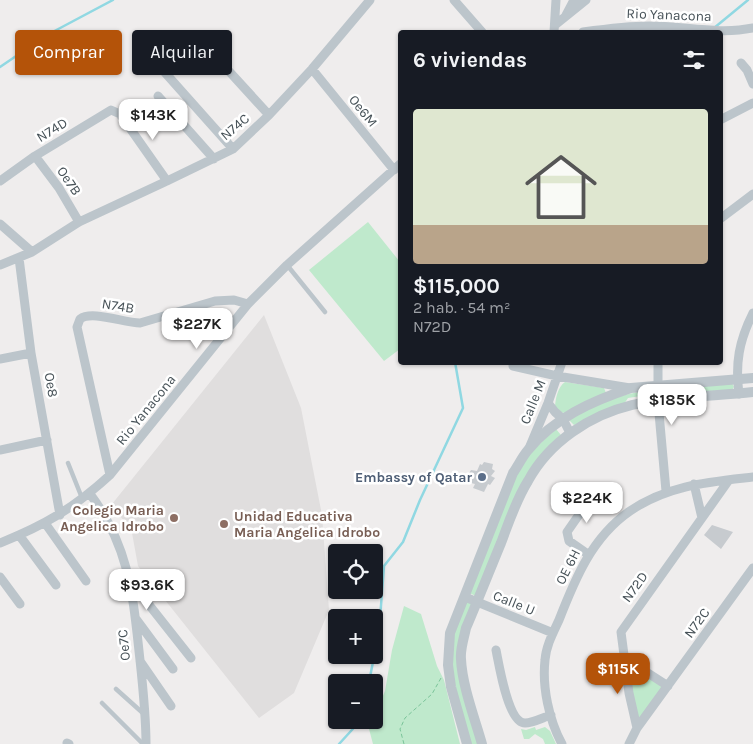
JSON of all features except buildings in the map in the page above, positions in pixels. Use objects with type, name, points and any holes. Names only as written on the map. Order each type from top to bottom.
[{"type":"street","name":"N74C","points":[[0,265],[32,252],[79,222],[233,149],[269,115],[312,69],[370,0]]},
{"type":"street","points":[[454,0],[480,30]]},
{"type":"street","points":[[554,29],[556,0]]},
{"type":"street","points":[[565,18],[574,0]]},
{"type":"street","points":[[554,29],[586,0]]},
{"type":"street","name":"Rio Yanacona","points":[[597,30],[648,26],[710,30]]},
{"type":"street","name":"Rio Yanacona","points":[[723,31],[753,28]]},
{"type":"street","points":[[741,63],[747,70],[753,84]]},
{"type":"street","name":"Oe6M","points":[[312,69],[397,167]]},
{"type":"street","points":[[167,75],[233,149]]},
{"type":"street","points":[[232,75],[269,115]]},
{"type":"street","points":[[158,96],[214,159]]},
{"type":"street","points":[[723,118],[753,103]]},
{"type":"street","name":"N74D","points":[[0,181],[35,156],[105,112],[115,111],[120,114],[168,181]]},
{"type":"street","name":"Oe7B","points":[[35,156],[59,188],[79,222]]},
{"type":"street","name":"Rio Yanacona","points":[[0,543],[60,515],[86,497],[110,475],[248,304],[287,265],[397,167]]},
{"type":"street","points":[[723,217],[753,194]]},
{"type":"street","points":[[0,224],[32,252]]},
{"type":"street","name":"Oe8","points":[[19,258],[31,353],[60,515]]},
{"type":"street","name":"N74B","points":[[110,475],[77,327],[80,319],[88,315],[140,323],[215,301],[234,300],[248,304]]},
{"type":"street","points":[[739,394],[737,379],[740,344],[753,313]]},
{"type":"street","points":[[0,359],[31,353]]},
{"type":"street","name":"Calle M","points":[[528,451],[561,365]]},
{"type":"street","points":[[658,365],[657,387],[666,491]]},
{"type":"street","points":[[513,366],[558,376],[631,388],[753,378]]},
{"type":"street","points":[[467,744],[451,687],[448,665],[450,633],[513,473],[528,451],[544,434],[563,419],[592,402],[631,388]]},
{"type":"street","points":[[482,744],[461,658],[466,628],[518,501],[528,480],[542,461],[570,433],[589,421],[612,411],[632,405],[753,392]]},
{"type":"street","points":[[548,403],[563,419],[570,433]]},
{"type":"street","points":[[0,450],[47,440]]},
{"type":"street","name":"OE 6H","points":[[562,744],[551,715],[547,696],[545,660],[548,645],[572,587],[589,555],[609,528],[631,510],[666,491],[694,484],[753,477]]},
{"type":"street","name":"N72D","points":[[637,728],[621,632],[729,480]]},
{"type":"street","points":[[694,484],[702,518]]},
{"type":"street","points":[[589,555],[569,541],[567,532],[583,509],[600,491]]},
{"type":"street","name":"Oe7C","points":[[86,497],[98,504],[121,549],[130,580],[136,618],[146,716],[144,744]]},
{"type":"street","points":[[45,523],[86,581]]},
{"type":"street","points":[[19,535],[56,585]]},
{"type":"street","name":"N72C","points":[[628,744],[637,728],[753,568]]},
{"type":"street","points":[[0,577],[20,604]]},
{"type":"street","points":[[130,580],[191,658]]},
{"type":"street","name":"Calle U","points":[[465,597],[553,634]]},
{"type":"street","points":[[136,618],[174,669]]},
{"type":"street","points":[[496,650],[506,697],[517,719],[526,723],[551,715]]},
{"type":"street","points":[[624,656],[668,686]]},
{"type":"street","points":[[140,660],[171,706]]},
{"type":"lane","points":[[287,265],[325,312]]},
{"type":"lane","points":[[68,463],[86,497]]},
{"type":"lane","points":[[116,689],[146,716]]},
{"type":"lane","points":[[102,703],[144,744]]},
{"type":"path","points":[[404,744],[400,729],[405,718],[432,694],[448,665]]},
{"type":"shaded area","name":"Unidad Educativa Maria Angelica Idrobo","points":[[264,315],[301,408],[322,515],[329,609],[294,693],[259,718],[138,566],[132,533],[112,504]]},
{"type":"green space","points":[[368,222],[398,260],[398,350],[384,361],[309,270]]},
{"type":"green space","points":[[565,382],[604,388],[606,393],[565,413],[559,412],[555,408],[556,397],[560,387]]},
{"type":"green space","points":[[732,383],[734,387],[732,390],[665,397],[662,393],[666,389]]},
{"type":"green space","points":[[646,391],[647,395],[628,398],[624,404],[574,425],[568,419],[606,401]]},
{"type":"green space","points":[[556,429],[561,435],[546,450],[476,596],[469,593],[519,469],[533,450]]},
{"type":"green space","points":[[466,601],[473,604],[461,637],[478,744],[470,744],[450,665],[453,633]]},
{"type":"green space","points":[[404,606],[421,614],[437,666],[444,680],[460,744],[373,744],[369,729],[383,729],[383,696],[392,650]]},
{"type":"green space","points":[[623,657],[668,686],[637,728]]},
{"type":"green space","points":[[535,727],[536,730],[545,727],[550,731],[556,744],[545,744],[543,739],[535,734],[529,739],[524,739],[521,729],[526,730]]},
{"type":"waterway","points":[[0,67],[47,35],[113,0]]},
{"type":"waterway","points":[[714,28],[748,0]]},
{"type":"waterway","points":[[371,674],[379,632],[384,566],[403,542],[420,500],[463,408],[456,365]]},
{"type":"waterway","points":[[339,744],[353,729]]},
{"type":"place","name":"Embassy of Qatar","points":[[482,477]]},
{"type":"place","name":"Colegio Maria Angelica Idrobo","points":[[174,518]]},
{"type":"place","name":"Unidad Educativa Maria Angelica Idrobo","points":[[224,524]]}]
